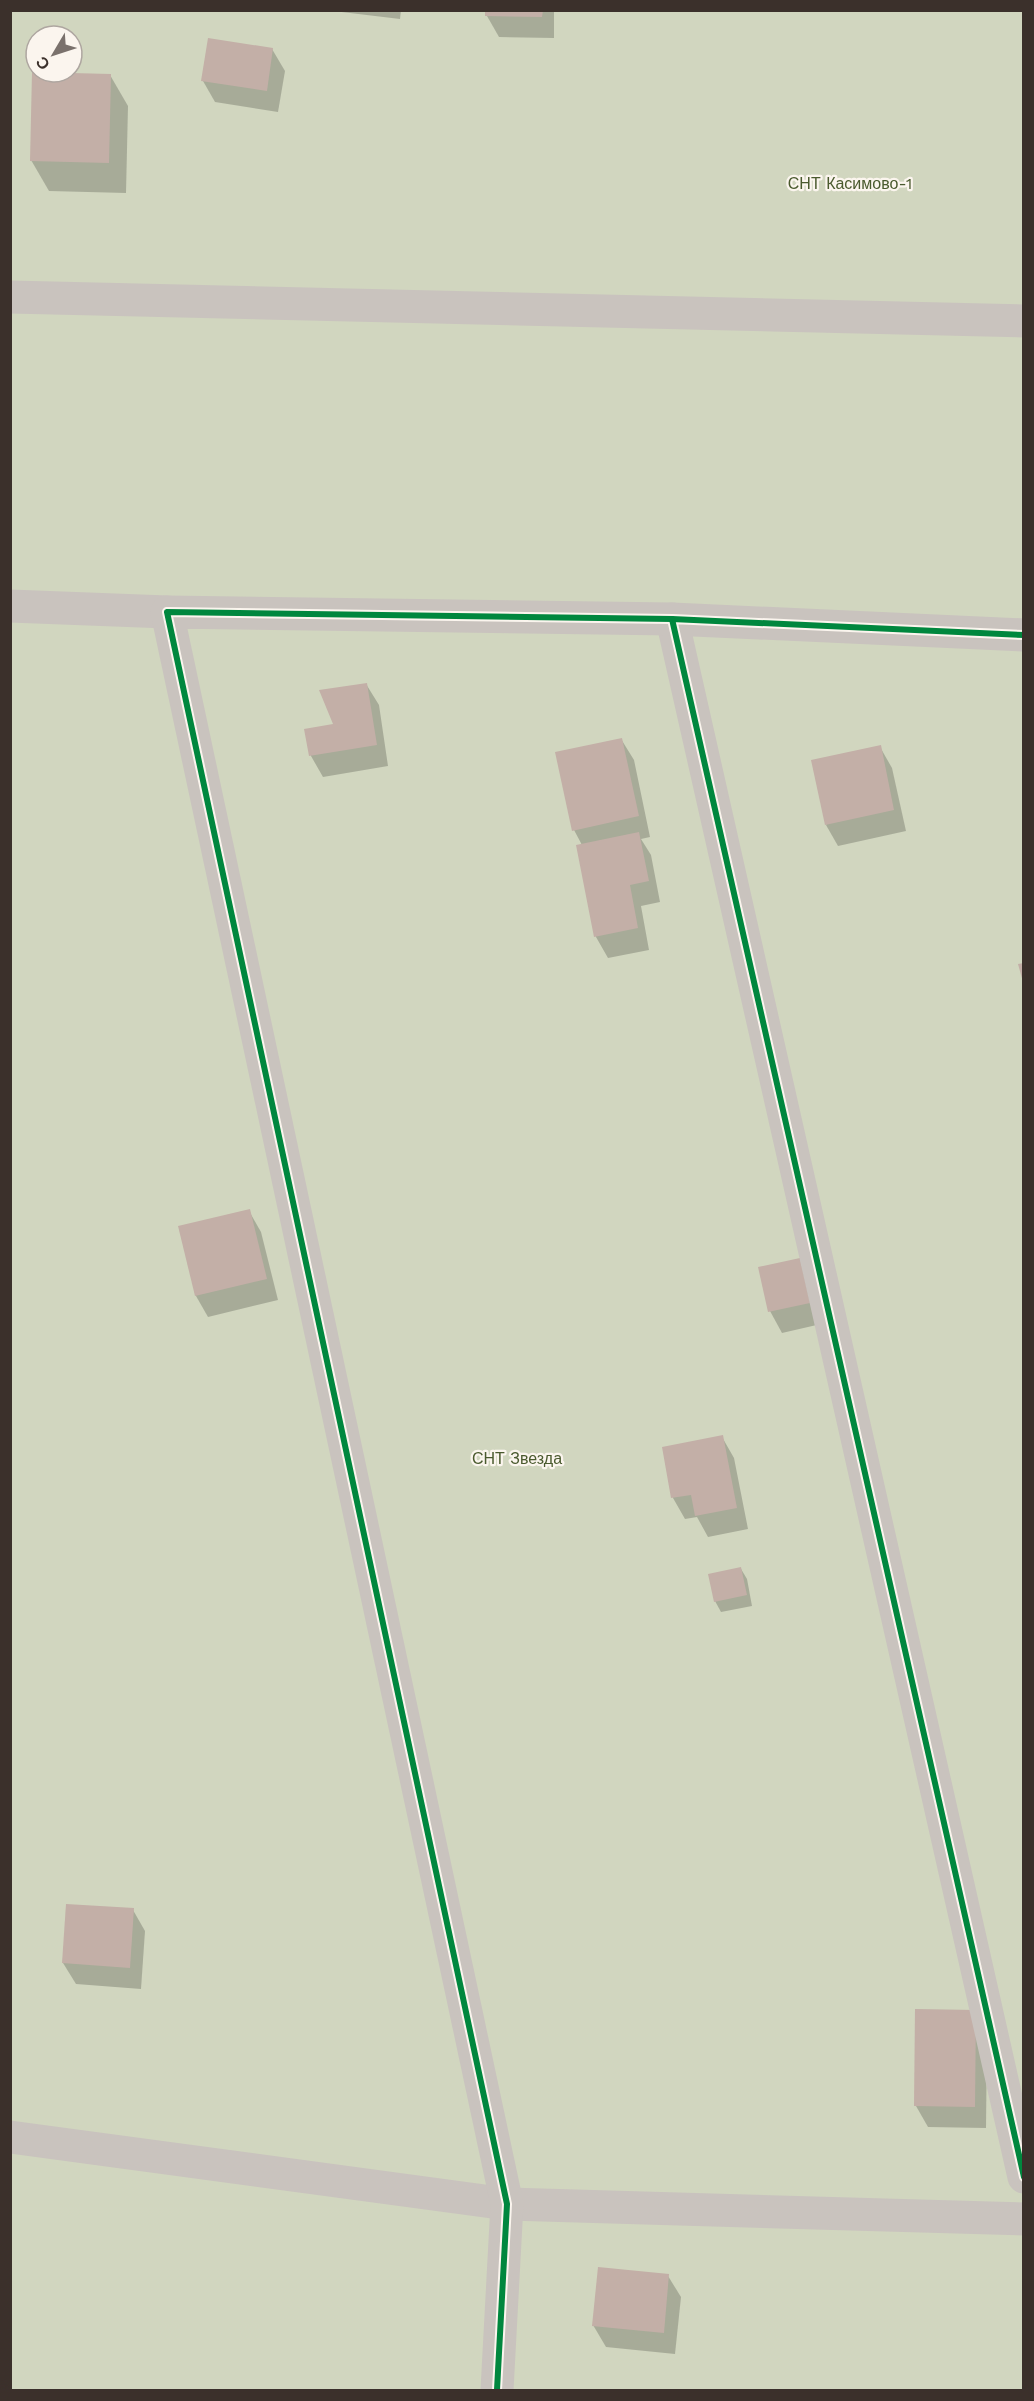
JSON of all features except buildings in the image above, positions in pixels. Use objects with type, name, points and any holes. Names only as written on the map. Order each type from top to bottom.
[{"type":"street","points":[[10,297],[1023,321]]},
{"type":"street","points":[[10,606],[166,612],[672,618],[1023,635]]},
{"type":"street","points":[[166,612],[507,2204],[498,2391]]},
{"type":"street","points":[[672,618],[1023,2177]]},
{"type":"street","points":[[10,2137],[507,2204],[1023,2219]]},
{"type":"green space","name":"СНТ Звезда","points":[[11,11],[1023,11],[1023,2390],[11,2390]]},
{"type":"cycle path","points":[[497,2390],[507,2204],[167,612],[672,619]]},
{"type":"cycle path","points":[[1024,635],[672,619],[1024,2177]]},
{"type":"park label","name":"СНТ Касимово-1","points":[[850,183]]}]
